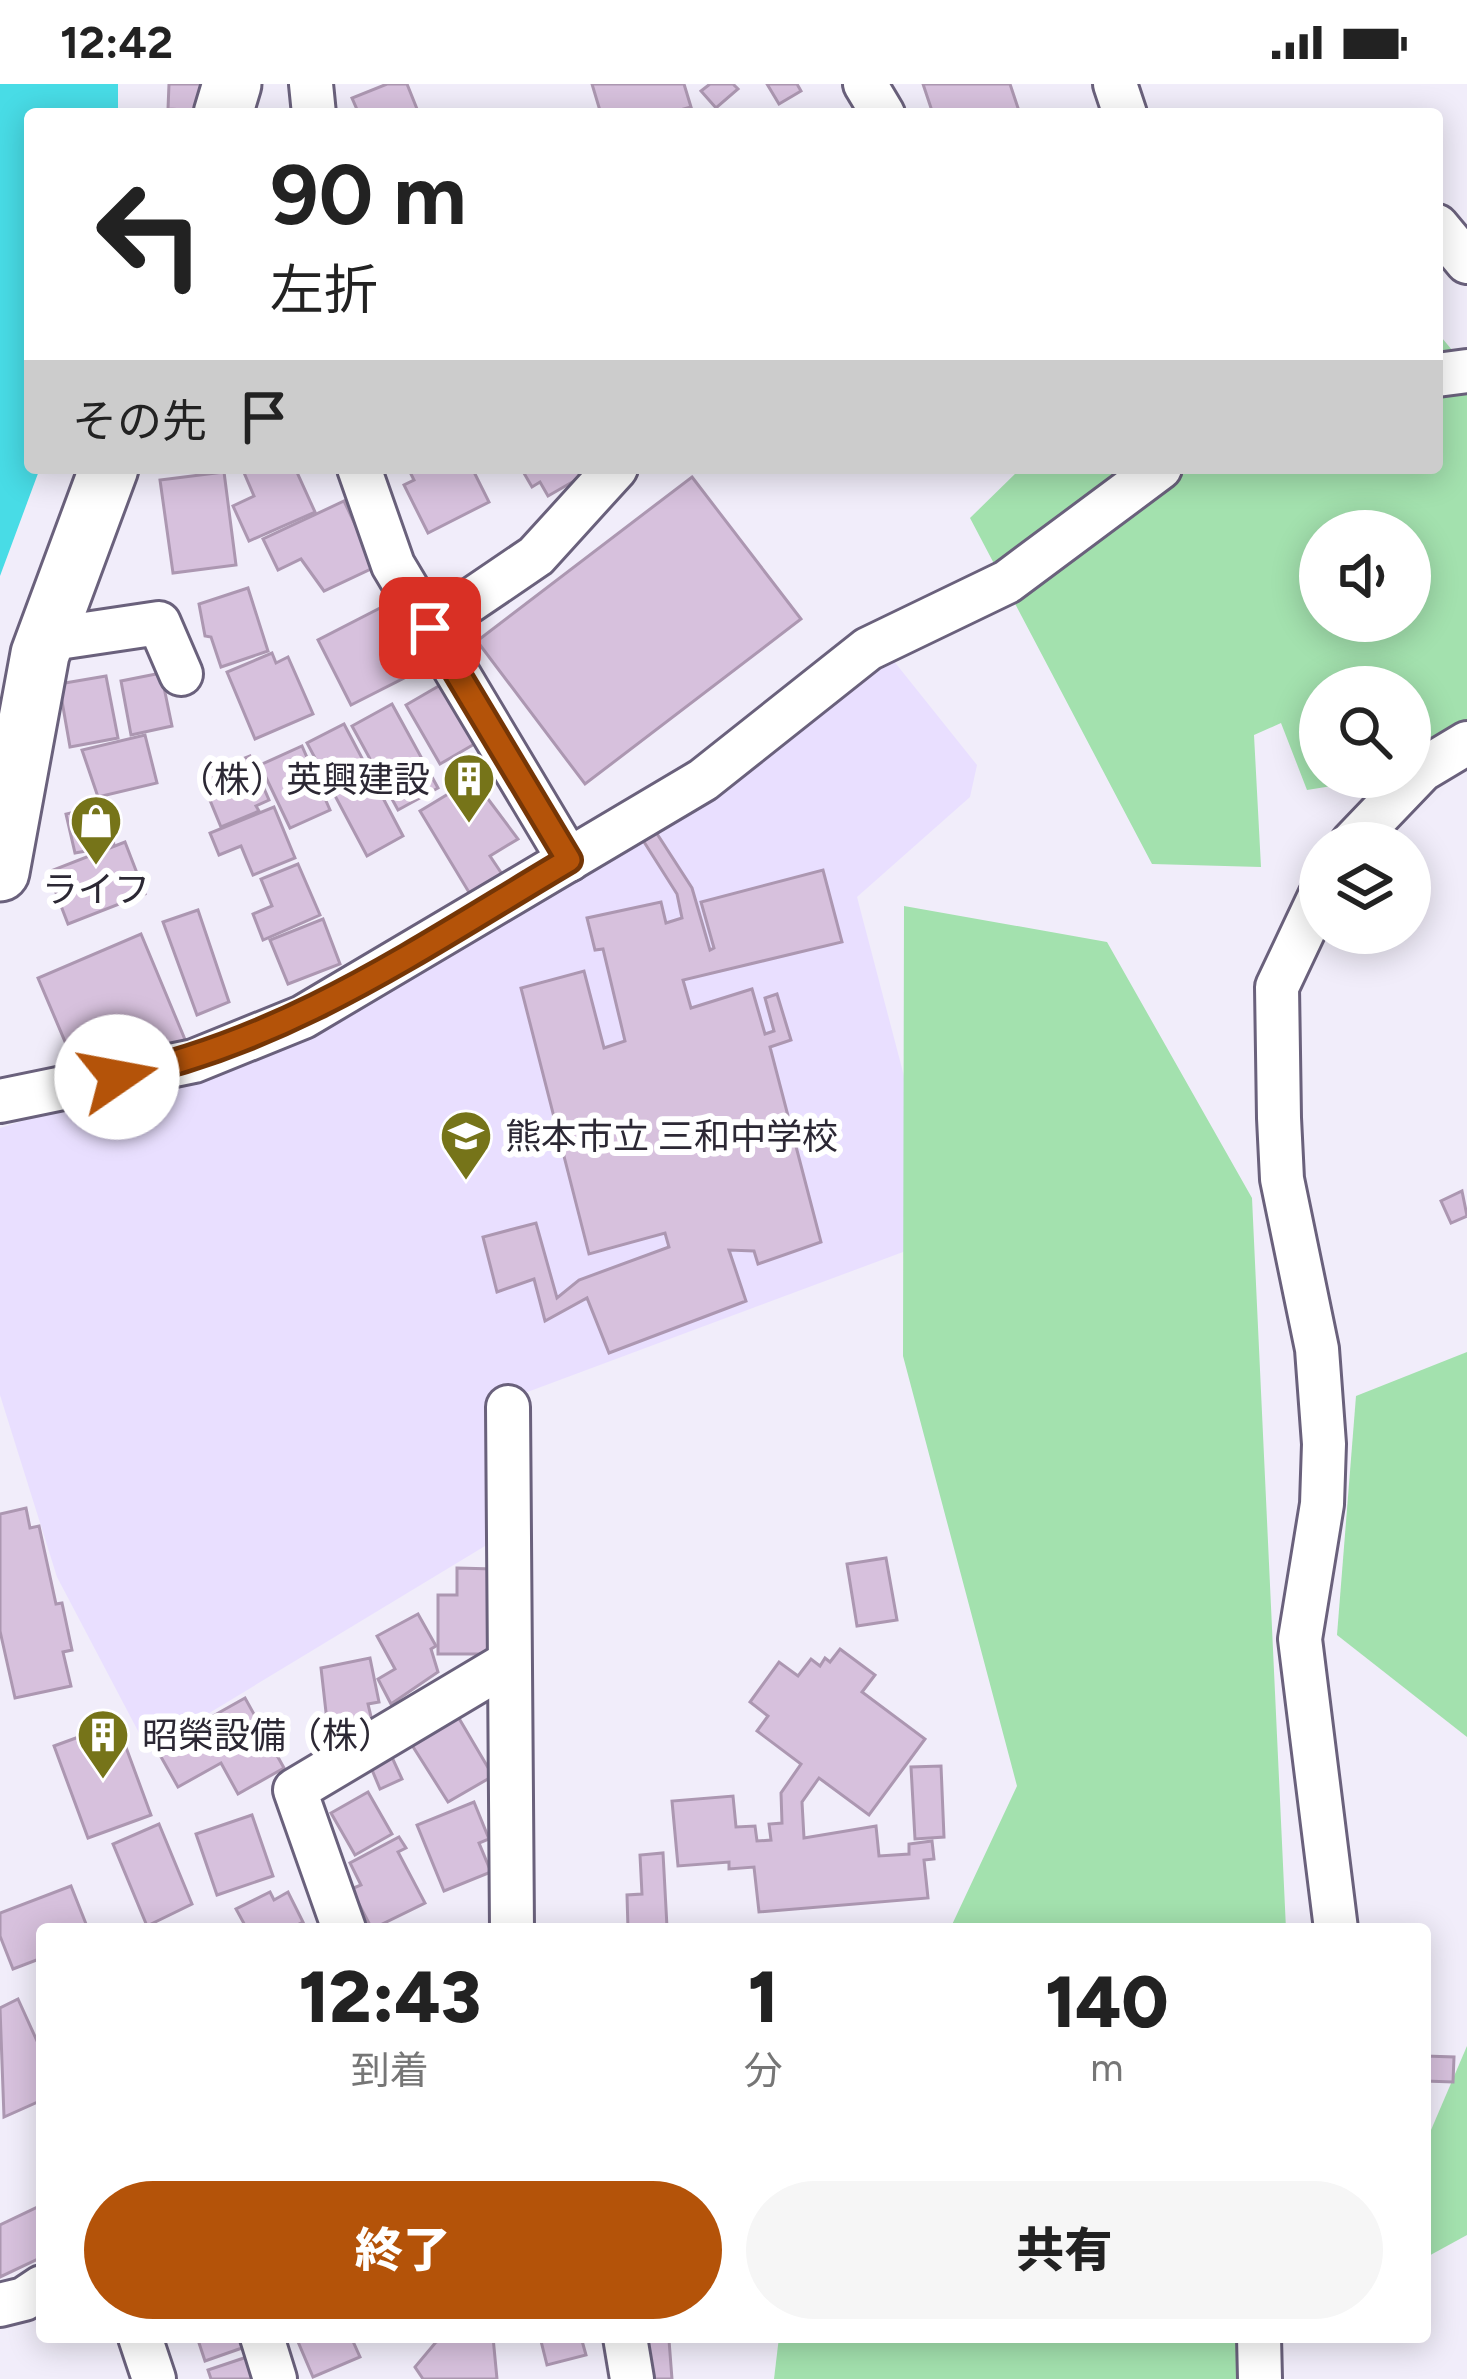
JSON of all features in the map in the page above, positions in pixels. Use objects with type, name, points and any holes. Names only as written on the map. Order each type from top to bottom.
[{"type":"street","points":[[1443,233],[1467,262]]},
{"type":"street","points":[[0,872],[45,640],[107,474]]},
{"type":"street","points":[[361,474],[393,566],[569,860]]},
{"type":"street","points":[[430,628],[536,556],[611,474]]},
{"type":"street","points":[[0,1101],[194,1061],[303,1017],[703,781],[868,650],[1006,583],[1152,474]]},
{"type":"street","points":[[45,640],[159,623],[181,674]]},
{"type":"street","points":[[1372,822],[1422,770],[1467,743]]},
{"type":"street","points":[[1299,940],[1277,987],[1278,1074],[1282,1179],[1317,1349],[1324,1444],[1322,1504],[1300,1640],[1335,1923]]},
{"type":"street","points":[[508,1407],[512,1923]]},
{"type":"street","points":[[342,1923],[296,1790],[508,1663]]},
{"type":"street","points":[[0,2305],[36,2291]]},
{"type":"street","points":[[142,2343],[154,2379]]},
{"type":"street","points":[[264,2343],[275,2379]]},
{"type":"street","points":[[626,2343],[632,2379]]},
{"type":"street","points":[[1259,2343],[1260,2379]]},
{"type":"shaded area","name":"熊本市立 三和中学校","points":[[893,660],[977,765],[970,797],[857,897],[946,1236],[495,1404],[490,1543],[148,1750],[57,1577],[0,1395],[0,1128],[242,1052],[436,966],[627,840],[729,783]]},
{"type":"green space","points":[[1443,339],[1467,368],[1467,764],[1431,770],[1431,666],[1299,666],[1299,769],[1281,723],[1254,735],[1261,867],[1152,864],[970,518],[1015,474],[1443,474]]},
{"type":"green space","points":[[904,906],[1107,942],[1252,1198],[1286,1923],[953,1923],[1017,1786],[903,1356]]},
{"type":"green space","points":[[1467,1352],[1467,1737],[1337,1635],[1356,1396]]},
{"type":"green space","points":[[1467,2046],[1467,2235],[1431,2255],[1431,2130]]},
{"type":"green space","points":[[778,2343],[1260,2343],[1255,2379],[774,2379]]},
{"type":"water","points":[[0,84],[118,84],[118,108],[24,108],[24,474],[38,474],[0,576]]},
{"type":"building","points":[[169,84],[205,84],[203,108],[168,108]]},
{"type":"building","points":[[387,84],[407,84],[417,108],[356,108],[352,98]]},
{"type":"building","points":[[592,84],[684,84],[691,107],[687,108],[599,108]]},
{"type":"building","points":[[710,84],[733,84],[738,89],[716,108],[701,91]]},
{"type":"building","points":[[767,84],[797,84],[801,91],[779,104]]},
{"type":"building","points":[[923,84],[1010,84],[1018,108],[931,108]]},
{"type":"building","points":[[224,474],[236,565],[173,573],[160,480]]},
{"type":"building","points":[[245,474],[298,474],[315,512],[249,541],[233,506],[254,496]]},
{"type":"building","points":[[411,474],[475,474],[489,502],[428,533],[404,485],[414,480]]},
{"type":"building","points":[[524,474],[581,477],[548,496],[540,482],[532,487]]},
{"type":"building","points":[[692,477],[801,619],[585,784],[477,641]]},
{"type":"building","points":[[344,501],[375,567],[324,591],[301,559],[278,570],[263,539]]},
{"type":"building","points":[[248,588],[268,651],[221,667],[211,637],[205,636],[199,604]]},
{"type":"building","points":[[384,606],[400,638],[387,645],[404,678],[351,705],[318,640]]},
{"type":"building","points":[[272,653],[276,663],[288,657],[313,714],[255,739],[227,672]]},
{"type":"building","points":[[161,673],[172,726],[131,735],[121,681]]},
{"type":"building","points":[[106,676],[118,738],[70,747],[59,684]]},
{"type":"building","points":[[449,680],[483,739],[440,764],[406,705]]},
{"type":"building","points":[[392,704],[438,788],[398,810],[352,726]]},
{"type":"building","points":[[344,724],[403,836],[367,856],[307,743]]},
{"type":"building","points":[[145,735],[157,783],[98,797],[82,750]]},
{"type":"building","points":[[302,746],[330,810],[290,828],[260,765]]},
{"type":"building","points":[[250,756],[269,800],[256,806],[259,811],[221,827],[200,776]]},
{"type":"building","name":"（株）英興建設","points":[[473,779],[518,839],[490,856],[502,874],[470,894],[420,811]]},
{"type":"building","points":[[109,804],[114,846],[75,853],[66,814]]},
{"type":"building","points":[[274,807],[295,858],[253,875],[241,846],[219,855],[210,833]]},
{"type":"building","name":"熊本市立 三和中学校","points":[[652,826],[692,888],[710,950],[714,948],[701,902],[823,870],[842,942],[683,980],[691,1008],[752,989],[765,1034],[774,1031],[765,998],[777,994],[791,1040],[770,1047],[821,1242],[758,1264],[754,1251],[729,1250],[746,1301],[609,1353],[587,1298],[545,1321],[534,1279],[497,1292],[483,1237],[536,1223],[557,1298],[579,1280],[669,1247],[665,1233],[589,1254],[521,988],[584,971],[604,1048],[625,1041],[603,949],[595,950],[587,918],[661,902],[666,923],[682,918],[677,894],[639,834]]},
{"type":"building","points":[[125,842],[145,894],[68,924],[48,872]]},
{"type":"building","points":[[298,864],[320,915],[263,940],[253,914],[272,906],[261,879]]},
{"type":"building","points":[[198,910],[229,1002],[197,1015],[163,922]]},
{"type":"building","points":[[323,919],[340,964],[288,984],[270,940]]},
{"type":"building","points":[[141,934],[186,1042],[154,1055],[149,1048],[80,1077],[38,978]]},
{"type":"building","points":[[1462,1191],[1467,1216],[1451,1223],[1441,1201]]},
{"type":"building","points":[[26,1508],[30,1528],[39,1526],[56,1604],[62,1603],[72,1650],[63,1652],[71,1686],[15,1698],[0,1631],[0,1514]]},
{"type":"building","points":[[886,1558],[897,1620],[857,1626],[847,1564]]},
{"type":"building","points":[[457,1568],[493,1569],[492,1654],[438,1654],[438,1595],[457,1595]]},
{"type":"building","points":[[418,1614],[436,1646],[431,1649],[438,1672],[391,1704],[378,1679],[395,1669],[377,1636]]},
{"type":"building","points":[[840,1649],[875,1675],[862,1692],[925,1739],[869,1815],[819,1778],[802,1802],[804,1838],[876,1826],[879,1856],[909,1854],[909,1844],[932,1841],[934,1859],[924,1860],[928,1898],[759,1912],[754,1867],[729,1869],[729,1862],[678,1866],[672,1801],[733,1796],[736,1827],[755,1826],[757,1841],[771,1840],[769,1824],[782,1823],[781,1793],[801,1764],[757,1731],[768,1716],[750,1702],[779,1662],[798,1676],[811,1659],[820,1666]]},
{"type":"building","points":[[370,1658],[379,1702],[368,1704],[373,1725],[328,1730],[321,1668]]},
{"type":"building","points":[[245,1698],[284,1768],[238,1794],[221,1763],[178,1787],[156,1748]]},
{"type":"building","points":[[457,1715],[493,1776],[448,1802],[410,1742]]},
{"type":"building","name":"昭榮設備（株）","points":[[117,1723],[151,1815],[88,1838],[54,1746]]},
{"type":"building","points":[[391,1755],[402,1779],[380,1789],[370,1765]]},
{"type":"building","points":[[941,1766],[944,1837],[915,1839],[911,1767]]},
{"type":"building","points":[[368,1792],[392,1834],[355,1855],[331,1813]]},
{"type":"building","points":[[474,1802],[489,1839],[479,1843],[491,1872],[444,1891],[417,1825]]},
{"type":"building","points":[[252,1815],[273,1876],[217,1895],[196,1834]]},
{"type":"building","points":[[159,1824],[192,1904],[146,1923],[113,1844]]},
{"type":"building","points":[[399,1837],[406,1848],[398,1852],[425,1903],[384,1923],[369,1923],[351,1889],[361,1885],[350,1863]]},
{"type":"building","points":[[663,1853],[667,1923],[628,1923],[627,1895],[642,1894],[640,1855]]},
{"type":"building","points":[[71,1886],[86,1923],[36,1923],[36,1960],[13,1969],[0,1936],[0,1913]]},
{"type":"building","points":[[270,1892],[274,1900],[288,1892],[303,1922],[244,1923],[236,1909]]},
{"type":"building","points":[[18,1999],[36,2039],[36,2103],[4,2117],[0,2008]]},
{"type":"building","points":[[1431,2056],[1454,2057],[1453,2082],[1431,2081]]},
{"type":"building","points":[[36,2208],[36,2260],[0,2277],[0,2225]]},
{"type":"building","points":[[199,2343],[240,2343],[242,2348],[205,2361]]},
{"type":"building","points":[[299,2343],[354,2343],[360,2357],[313,2377]]},
{"type":"building","points":[[435,2343],[494,2343],[497,2379],[423,2379],[415,2367]]},
{"type":"building","points":[[542,2343],[583,2343],[586,2355],[547,2365]]},
{"type":"building","points":[[633,2343],[669,2343],[672,2379],[636,2379]]},
{"type":"building","points":[[247,2357],[255,2379],[211,2379],[208,2370]]},
{"type":"place","name":"（株）英興建設","points":[[469,825]]},
{"type":"place","name":"ライフ","points":[[96,867]]},
{"type":"place","name":"熊本市立 三和中学校","points":[[466,1182]]},
{"type":"place","name":"昭榮設備（株）","points":[[103,1781]]},
{"type":"route","points":[[117,1077],[194,1061],[303,1017],[569,860],[430,628]]}]
